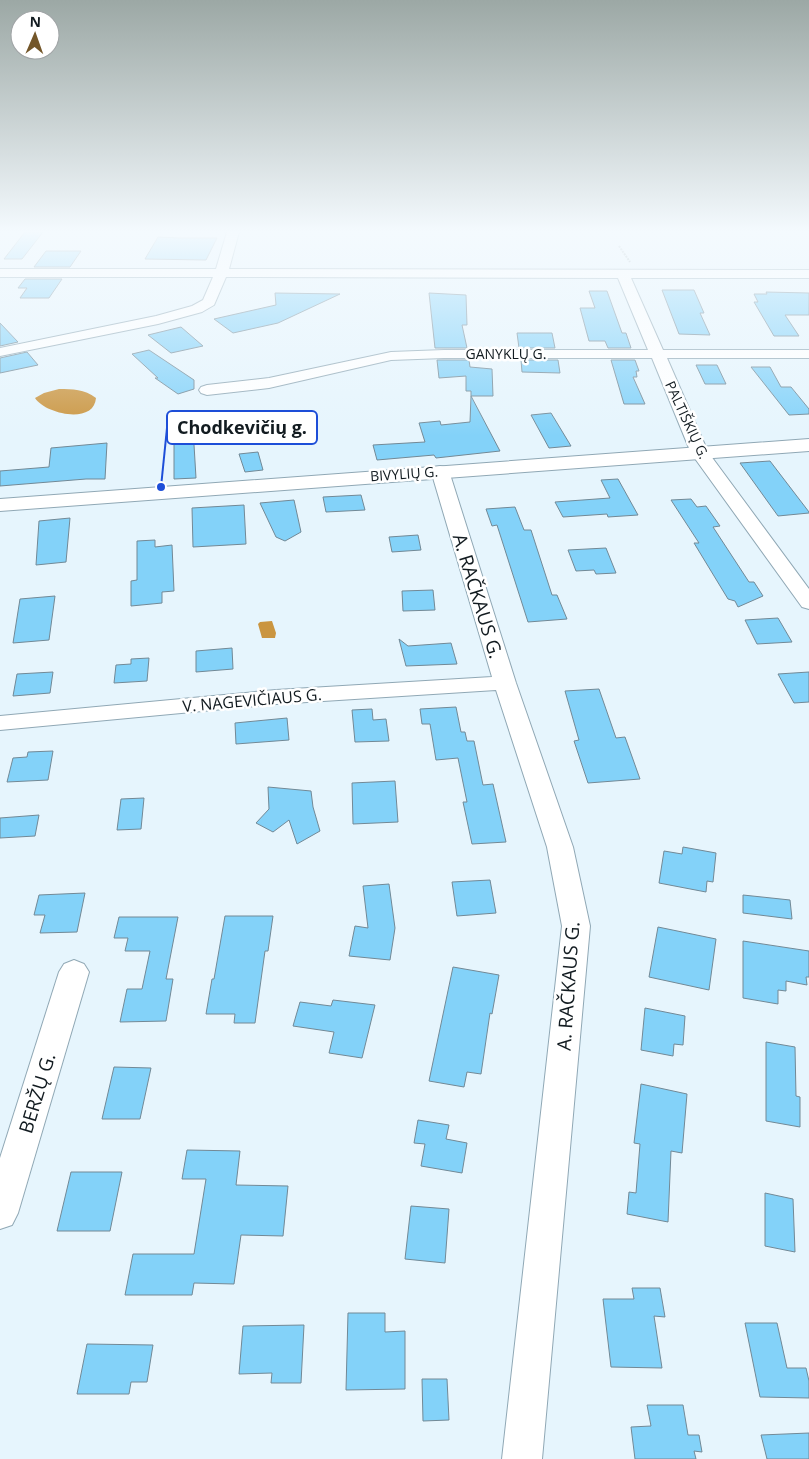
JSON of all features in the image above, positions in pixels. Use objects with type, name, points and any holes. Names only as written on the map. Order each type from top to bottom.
[{"type":"street","points":[[0,352],[158,320],[196,309],[210,300]]},
{"type":"street","name":"PALTIŠKIŲ G.","points":[[634,300],[700,453],[809,603]]},
{"type":"street","name":"GANYKLŲ G.","points":[[207,390],[269,383],[391,356],[444,354],[809,354]]},
{"type":"street","name":"BIVYLIŲ G.","points":[[0,505],[809,445]]},
{"type":"street","name":"A. RAČKAUS G.","points":[[440,471],[505,683],[560,847],[576,926],[522,1459]]},
{"type":"street","name":"V. NAGEVIČIAUS G.","points":[[0,723],[276,697],[505,683]]},
{"type":"street","name":"BERŽŲ G.","points":[[0,1213],[74,972]]},
{"type":"shaded area","points":[[59,389],[78,390],[96,398],[93,406],[87,412],[68,414],[48,409],[35,398],[44,393]]},
{"type":"shaded area","points":[[272,621],[276,633],[275,638],[262,638],[258,624],[260,622]]},
{"type":"building","points":[[276,300],[327,300],[278,323],[233,333],[214,319],[276,305]]},
{"type":"building","points":[[430,300],[466,300],[467,325],[462,325],[467,348],[435,348]]},
{"type":"building","points":[[592,300],[610,300],[622,333],[626,333],[631,348],[608,348],[605,341],[589,341],[580,308],[595,308]]},
{"type":"building","points":[[666,300],[698,300],[704,313],[700,313],[710,335],[679,334]]},
{"type":"building","points":[[757,300],[809,300],[809,315],[785,315],[799,336],[774,336],[754,302],[758,302]]},
{"type":"building","points":[[0,323],[18,342],[0,346]]},
{"type":"building","points":[[181,327],[203,346],[171,353],[148,335]]},
{"type":"building","points":[[517,333],[552,333],[555,348],[519,348]]},
{"type":"building","points":[[149,350],[194,380],[194,389],[178,394],[155,378],[158,378],[132,354]]},
{"type":"building","points":[[27,352],[38,365],[0,373],[0,358]]},
{"type":"building","points":[[437,360],[469,360],[470,367],[492,369],[493,396],[471,396],[471,391],[466,391],[466,376],[439,378]]},
{"type":"building","points":[[521,360],[558,360],[560,373],[522,372]]},
{"type":"building","points":[[611,360],[635,360],[639,371],[636,371],[637,377],[633,377],[645,404],[624,404]]},
{"type":"building","points":[[696,365],[717,365],[726,384],[705,384]]},
{"type":"building","points":[[751,367],[770,367],[781,387],[791,387],[809,409],[809,414],[789,415]]},
{"type":"building","points":[[471,396],[500,451],[436,458],[434,455],[377,460],[373,445],[425,442],[419,423],[440,421],[441,425],[470,422]]},
{"type":"building","points":[[551,413],[571,446],[549,448],[531,415]]},
{"type":"building","points":[[193,428],[196,478],[174,479],[174,430]]},
{"type":"building","points":[[107,443],[105,479],[0,486],[0,471],[49,467],[51,448]]},
{"type":"building","points":[[258,452],[263,470],[245,472],[239,454]]},
{"type":"building","points":[[770,461],[809,513],[778,516],[740,463]]},
{"type":"building","points":[[618,479],[638,515],[608,517],[607,514],[563,517],[555,502],[610,498],[601,480]]},
{"type":"building","points":[[361,495],[365,510],[326,512],[323,497]]},
{"type":"building","points":[[691,499],[697,507],[706,506],[720,526],[713,527],[749,582],[754,582],[763,596],[738,607],[735,601],[728,599],[694,543],[699,543],[671,500]]},
{"type":"building","points":[[294,500],[301,532],[285,541],[276,537],[260,503]]},
{"type":"building","points":[[244,505],[246,544],[193,547],[192,508]]},
{"type":"building","points":[[515,507],[524,530],[531,530],[552,595],[557,595],[567,619],[528,622],[497,525],[492,526],[486,509]]},
{"type":"building","points":[[70,518],[66,562],[36,565],[39,521]]},
{"type":"building","points":[[418,535],[421,550],[392,552],[389,537]]},
{"type":"building","points":[[155,540],[155,547],[172,545],[174,591],[162,592],[162,603],[131,606],[131,581],[137,580],[137,541]]},
{"type":"building","points":[[606,548],[616,573],[596,574],[594,570],[576,571],[568,550]]},
{"type":"building","points":[[433,590],[435,610],[403,611],[402,591]]},
{"type":"building","points":[[55,596],[49,640],[13,643],[20,599]]},
{"type":"building","points":[[778,618],[792,642],[757,644],[745,620]]},
{"type":"building","points":[[399,639],[408,646],[451,643],[457,664],[406,666]]},
{"type":"building","points":[[232,648],[233,669],[196,672],[196,651]]},
{"type":"building","points":[[149,658],[147,681],[114,683],[116,665],[131,664],[131,659]]},
{"type":"building","points":[[53,672],[50,693],[13,696],[17,674]]},
{"type":"building","points":[[809,672],[809,702],[794,703],[778,674]]},
{"type":"building","points":[[599,689],[616,738],[625,737],[640,779],[588,783],[574,741],[579,740],[565,691]]},
{"type":"building","points":[[456,707],[461,732],[465,732],[467,741],[474,741],[483,785],[493,784],[506,842],[472,844],[463,802],[467,802],[458,758],[436,760],[430,724],[422,724],[420,709]]},
{"type":"building","points":[[372,709],[373,720],[386,719],[389,741],[355,742],[352,710]]},
{"type":"building","points":[[287,718],[289,740],[236,744],[235,723]]},
{"type":"building","points":[[53,751],[48,780],[7,782],[13,758],[27,757],[28,752]]},
{"type":"building","points":[[395,781],[398,822],[353,824],[352,783]]},
{"type":"building","points":[[268,787],[311,791],[313,807],[320,831],[297,844],[289,820],[273,832],[256,823],[269,809]]},
{"type":"building","points":[[144,798],[141,829],[117,830],[121,799]]},
{"type":"building","points":[[39,815],[35,836],[0,838],[0,818]]},
{"type":"building","points":[[683,847],[716,853],[713,882],[707,881],[706,892],[659,883],[664,851],[682,854]]},
{"type":"building","points":[[490,880],[496,913],[457,916],[452,882]]},
{"type":"building","points":[[389,884],[395,928],[390,960],[349,956],[355,926],[368,928],[363,886]]},
{"type":"building","points":[[85,893],[77,932],[40,933],[45,915],[34,915],[39,895]]},
{"type":"building","points":[[743,895],[790,900],[792,919],[743,913]]},
{"type":"building","points":[[225,916],[273,916],[268,951],[265,951],[255,1023],[234,1023],[235,1014],[206,1014]]},
{"type":"building","points":[[119,917],[178,917],[166,979],[173,979],[166,1021],[120,1022],[127,989],[142,989],[150,951],[125,951],[128,938],[114,938]]},
{"type":"building","points":[[658,927],[716,939],[709,990],[649,977]]},
{"type":"building","points":[[743,941],[809,951],[809,977],[806,977],[807,985],[786,981],[786,991],[778,990],[778,1004],[743,998]]},
{"type":"building","points":[[453,967],[499,975],[492,1014],[490,1013],[481,1074],[467,1072],[464,1087],[429,1081]]},
{"type":"building","points":[[333,1000],[375,1005],[362,1058],[329,1053],[334,1032],[293,1026],[300,1002],[331,1006]]},
{"type":"building","points":[[645,1008],[685,1016],[683,1045],[674,1044],[673,1056],[641,1050]]},
{"type":"building","points":[[766,1042],[795,1047],[796,1096],[800,1097],[800,1127],[766,1121]]},
{"type":"building","points":[[114,1067],[151,1068],[140,1119],[102,1119]]},
{"type":"building","points":[[641,1084],[687,1094],[682,1153],[671,1151],[668,1222],[627,1214],[629,1192],[636,1193],[640,1144],[634,1143]]},
{"type":"building","points":[[418,1120],[449,1125],[446,1139],[467,1143],[462,1173],[421,1166],[425,1144],[414,1143]]},
{"type":"building","points":[[187,1150],[240,1151],[236,1185],[288,1186],[283,1236],[241,1235],[234,1284],[194,1283],[192,1295],[125,1295],[133,1254],[194,1254],[206,1179],[182,1179]]},
{"type":"building","points":[[71,1172],[122,1172],[110,1231],[57,1231]]},
{"type":"building","points":[[765,1193],[793,1199],[795,1252],[765,1246]]},
{"type":"building","points":[[411,1206],[449,1209],[445,1263],[405,1259]]},
{"type":"building","points":[[632,1288],[660,1288],[665,1317],[654,1316],[662,1368],[611,1367],[603,1299],[634,1299]]},
{"type":"building","points":[[348,1313],[385,1313],[385,1332],[405,1331],[405,1389],[346,1390]]},
{"type":"building","points":[[745,1323],[777,1323],[787,1368],[806,1368],[809,1381],[809,1398],[760,1397]]},
{"type":"building","points":[[304,1325],[301,1383],[271,1383],[272,1373],[239,1374],[243,1326]]},
{"type":"building","points":[[87,1344],[153,1345],[147,1382],[131,1382],[129,1394],[77,1394]]},
{"type":"building","points":[[422,1379],[447,1379],[449,1420],[423,1421]]},
{"type":"building","points":[[647,1405],[683,1405],[688,1435],[699,1435],[702,1452],[694,1451],[696,1459],[635,1459],[631,1427],[651,1426]]},
{"type":"building","points":[[809,1433],[809,1459],[767,1459],[761,1435]]},
{"type":"place","name":"Chodkevičių g.","points":[[161,487]]}]
